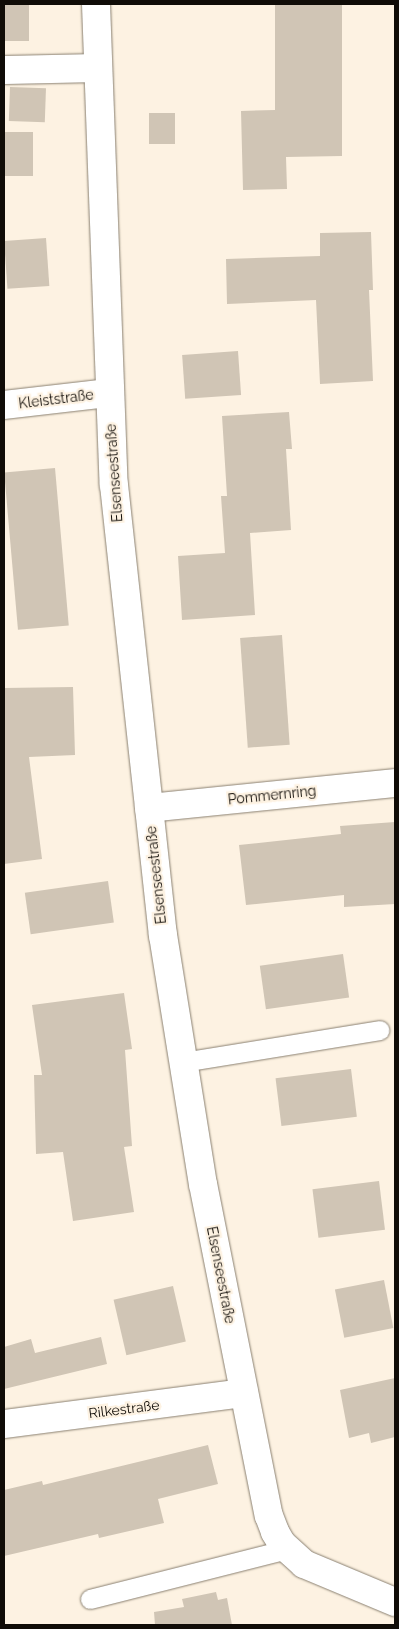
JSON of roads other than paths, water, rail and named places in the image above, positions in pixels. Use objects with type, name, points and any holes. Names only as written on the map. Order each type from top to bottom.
[{"type":"street","name":"Elsenseestraße","points":[[96,4],[96,68],[108,393],[122,581],[182,1062],[269,1516],[287,1549],[304,1564],[395,1602]]},
{"type":"street","points":[[4,70],[96,68]]},
{"type":"street","name":"Kleiststraße","points":[[4,405],[108,393]]},
{"type":"street","name":"Pommernring","points":[[149,808],[395,783]]},
{"type":"street","name":"Rilkestraße","points":[[4,1424],[244,1393]]},
{"type":"lane","points":[[182,1062],[379,1030]]},
{"type":"lane","points":[[90,1599],[287,1549]]}]
